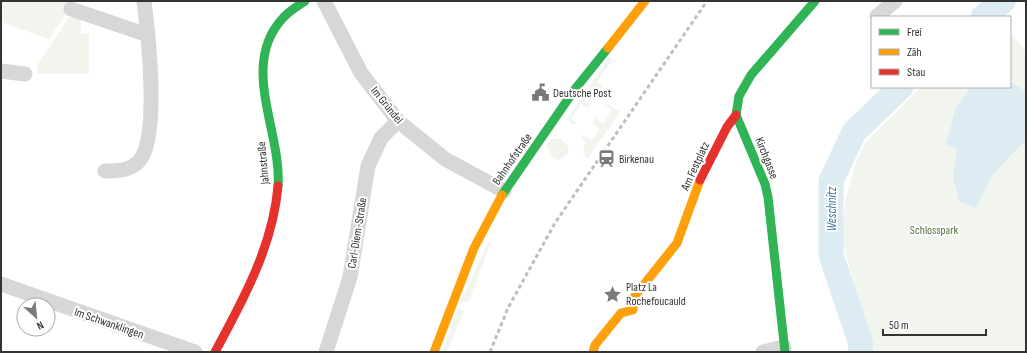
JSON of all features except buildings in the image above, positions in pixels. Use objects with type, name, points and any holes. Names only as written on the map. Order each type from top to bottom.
[{"type":"street","points":[[105,171],[122,172],[139,161],[147,144],[150,119],[148,35],[144,1]]},
{"type":"street","name":"Jahnstraße","points":[[215,352],[250,287],[271,230],[278,184],[278,168],[263,86],[263,66],[266,44],[280,20],[305,1]]},
{"type":"street","name":"Im Gründel","points":[[324,1],[361,73],[398,121],[444,159],[504,191]]},
{"type":"street","name":"Bahnhofstraße","points":[[434,352],[474,248],[504,191],[575,89],[645,1]]},
{"type":"street","points":[[736,115],[739,96],[751,76],[815,1]]},
{"type":"street","points":[[877,16],[895,1]]},
{"type":"street","points":[[71,9],[148,35]]},
{"type":"street","points":[[1,71],[26,74]]},
{"type":"street","name":"Am Festplatz","points":[[593,352],[595,345],[621,313],[630,312],[633,310],[635,306],[634,297],[677,243],[680,231],[701,179],[726,128],[736,115]]},
{"type":"street","name":"Kirchgasse","points":[[736,115],[765,184],[768,197],[785,349]]},
{"type":"street","name":"Carl-Diem-Straße","points":[[326,352],[350,277],[368,166],[381,138],[398,121]]},
{"type":"street","name":"Im Schwanklingen","points":[[1,284],[195,352]]},
{"type":"street","points":[[764,352],[785,349]]},
{"type":"green space","points":[[1,1],[70,1],[64,17],[49,39],[1,22]]},
{"type":"green space","points":[[76,15],[81,17],[81,34],[89,34],[89,74],[37,74],[38,64],[68,19]]},
{"type":"green space","name":"Schlosspark","points":[[1011,33],[1026,51],[1026,352],[869,352],[865,322],[841,238],[846,197],[856,163],[866,142],[920,88],[1011,88]]},
{"type":"green space","points":[[609,57],[619,64],[612,61],[597,82],[603,86],[600,90],[594,86],[584,100],[590,104],[587,108],[581,104],[571,119],[577,123],[572,125],[568,118]]},
{"type":"green space","points":[[606,103],[620,112],[587,159],[583,153],[585,141],[582,137],[583,135],[592,140],[599,129],[592,123],[595,118],[603,124],[612,110],[605,104]]},
{"type":"green space","points":[[551,139],[560,139],[566,143],[569,150],[567,155],[559,160],[553,158],[547,145]]},
{"type":"green space","points":[[488,242],[491,243],[468,303],[461,301]]},
{"type":"green space","points":[[458,309],[464,311],[447,352],[442,352]]},
{"type":"shaded area","points":[[1011,83],[1015,84],[1026,92],[1026,140],[992,175],[976,208],[959,201],[953,177],[957,150],[946,144],[956,107],[970,88],[1011,88]]},
{"type":"waterway","name":"Weschnitz","points":[[984,16],[1003,1]]},
{"type":"waterway","name":"Weschnitz","points":[[860,352],[861,344],[831,255],[831,181],[854,132],[900,88]]},
{"type":"railway","points":[[490,352],[508,308],[555,223],[707,1]]},
{"type":"traffic: fast","points":[[278,186],[278,165],[263,78],[264,56],[270,36],[283,18],[305,1]]},
{"type":"traffic: fast","points":[[785,352],[768,197],[765,184],[736,115],[739,96],[751,75],[815,1]]},
{"type":"traffic: fast","points":[[502,195],[575,89],[608,48]]},
{"type":"traffic: slow","points":[[608,48],[645,1]]},
{"type":"traffic: slow","points":[[593,352],[595,345],[621,313],[633,310],[634,297],[677,243],[700,180]]},
{"type":"traffic: slow","points":[[434,352],[474,248],[502,195]]},
{"type":"traffic: jam","points":[[700,180],[727,127],[736,115]]},
{"type":"traffic: jam","points":[[215,352],[246,292],[263,251],[270,230],[278,186]]},
{"type":"place","name":"Deutsche Post","points":[[540,93]]},
{"type":"place","name":"Birkenau","points":[[606,159]]},
{"type":"place","name":"Platz La Rochefoucauld","points":[[613,294]]}]
